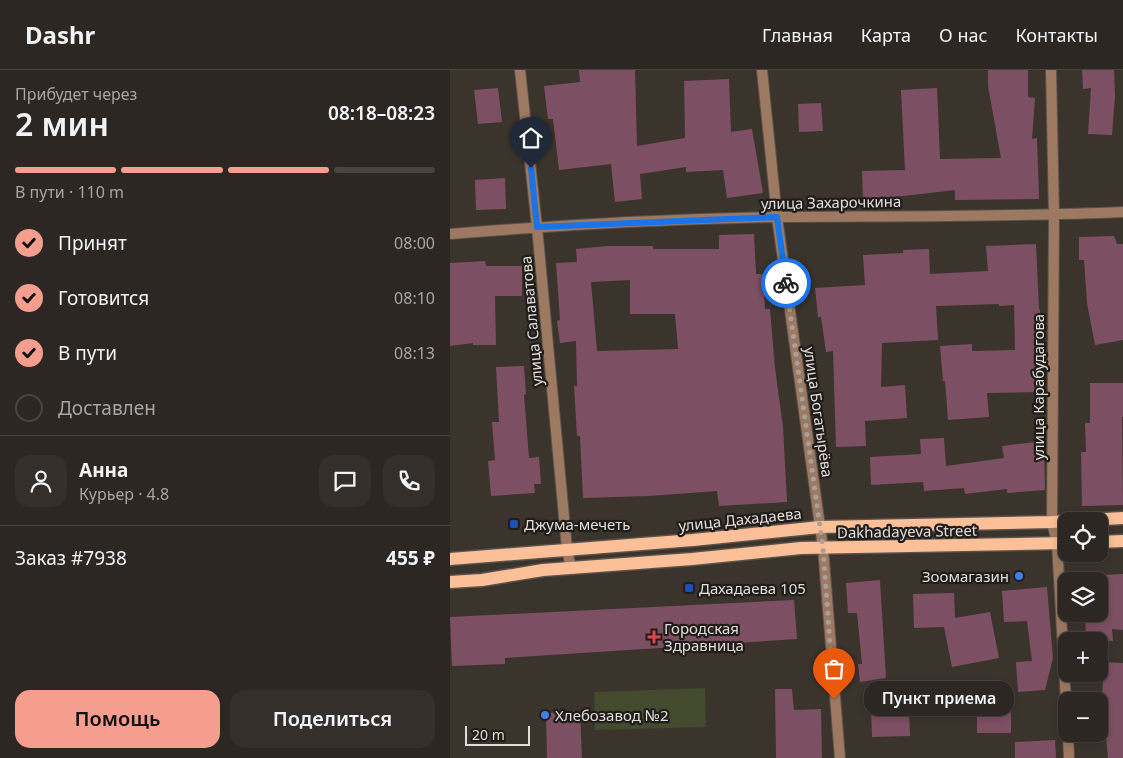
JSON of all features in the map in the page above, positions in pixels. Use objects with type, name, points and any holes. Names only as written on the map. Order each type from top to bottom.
[{"type":"main road","name":"улица Дахадаева","points":[[450,559],[693,540],[820,527],[1052,522],[1123,518]]},
{"type":"main road","points":[[1108,542],[1123,541]]},
{"type":"main road","name":"Dakhadayeva Street","points":[[450,582],[482,580],[543,570],[801,548],[1058,543]]},
{"type":"street","name":"улица Салаватова","points":[[520,70],[537,227],[567,549],[571,569]]},
{"type":"street","name":"улица Богатырёва","points":[[762,70],[777,217],[823,548],[840,758]]},
{"type":"street","name":"улица Карабудагова","points":[[1051,70],[1054,215],[1052,522],[1058,535]]},
{"type":"street","name":"улица Захарочкина","points":[[450,234],[537,227],[777,217],[1054,215],[1123,212]]},
{"type":"street","name":"улица Карабудагова","points":[[1062,562],[1066,692]]},
{"type":"street","points":[[1068,742],[1069,758]]},
{"type":"green space","points":[[705,688],[706,727],[595,730],[594,692]]},
{"type":"building","points":[[579,70],[635,70],[637,146],[685,138],[684,81],[729,79],[731,132],[752,129],[763,193],[727,198],[723,170],[686,172],[686,167],[640,174],[642,199],[615,202],[611,164],[559,170],[553,119],[548,119],[544,86],[580,82]]},
{"type":"building","points":[[988,70],[1028,70],[1028,97],[1035,98],[1032,139],[1037,138],[1039,199],[955,200],[955,190],[895,197],[895,199],[863,200],[862,171],[905,170],[901,90],[937,88],[940,159],[1001,158],[988,86]]},
{"type":"building","points":[[1082,70],[1114,70],[1115,96],[1112,135],[1088,134],[1091,88],[1083,89]]},
{"type":"building","points":[[498,88],[502,122],[478,124],[474,90]]},
{"type":"building","points":[[821,103],[823,131],[799,132],[798,104]]},
{"type":"building","points":[[505,178],[506,209],[476,210],[475,180]]},
{"type":"building","points":[[754,234],[756,274],[763,274],[765,309],[770,309],[783,427],[787,502],[719,506],[717,491],[583,498],[580,436],[577,436],[574,386],[577,386],[576,341],[560,343],[557,321],[560,320],[556,263],[577,262],[576,249],[608,246],[653,246],[653,249],[719,249],[719,235]],"holes":[[[630,280],[630,314],[675,314],[678,349],[597,351],[591,282]]]},
{"type":"building","points":[[1114,236],[1117,244],[1123,244],[1123,340],[1095,345],[1087,303],[1084,260],[1079,260],[1079,237]]},
{"type":"building","points":[[1036,244],[1041,341],[1039,342],[1040,392],[987,393],[989,417],[948,420],[940,346],[972,344],[972,351],[1015,350],[1014,305],[936,306],[938,340],[882,343],[881,387],[905,385],[907,418],[865,421],[866,446],[836,447],[833,351],[826,352],[821,317],[818,317],[815,288],[865,285],[863,255],[903,253],[903,250],[929,249],[930,274],[988,271],[986,246]]},
{"type":"building","points":[[485,261],[486,266],[522,266],[522,296],[495,296],[496,345],[473,345],[473,343],[450,346],[450,263]]},
{"type":"building","points":[[524,366],[526,394],[524,395],[529,458],[539,457],[541,484],[534,484],[535,493],[491,496],[488,461],[495,460],[492,422],[499,422],[496,367]]},
{"type":"building","points":[[1090,383],[1123,383],[1123,505],[1082,506],[1081,452],[1086,452],[1085,423],[1090,423]]},
{"type":"building","points":[[944,438],[946,466],[1004,458],[1002,446],[1044,441],[1045,490],[1007,493],[1007,489],[965,494],[964,488],[924,491],[923,482],[871,485],[870,457],[921,454],[920,439]]},
{"type":"building","points":[[1123,574],[1123,630],[1112,629],[1113,641],[1108,641],[1108,632],[1086,632],[1085,622],[1108,622],[1108,575]]},
{"type":"building","points":[[880,580],[886,678],[860,682],[858,664],[862,664],[857,613],[848,613],[846,583]]},
{"type":"building","points":[[1047,587],[1053,658],[1045,690],[1018,692],[1016,662],[1032,661],[1027,621],[1004,622],[1002,591]]},
{"type":"building","points":[[954,593],[955,618],[990,612],[999,658],[952,667],[944,627],[914,628],[913,594]]},
{"type":"building","points":[[794,600],[797,639],[505,658],[505,664],[452,666],[450,617]]},
{"type":"building","points":[[1108,662],[1123,663],[1123,758],[1108,758],[1108,692],[1102,692],[1103,682],[1108,682]]},
{"type":"building","points":[[775,689],[792,689],[794,710],[821,709],[822,758],[776,758]]},
{"type":"building","points":[[977,705],[1011,705],[1011,733],[977,733]]},
{"type":"building","points":[[871,708],[909,708],[910,736],[872,737]]},
{"type":"building","points":[[580,711],[582,758],[547,758],[546,713]]},
{"type":"building","points":[[1055,740],[1056,758],[1015,758],[1015,742]]},
{"type":"way so far","points":[[786,283],[823,548],[834,699]]},
{"type":"place","name":"Джума-мечеть","points":[[514,524]]},
{"type":"place","name":"Зоомагазин","points":[[1019,576]]},
{"type":"place","name":"Дахадаева 105","points":[[689,588]]},
{"type":"place","name":"Городская Здравница","points":[[654,637]]},
{"type":"place","name":"Пункт приема","points":[[834,699]]},
{"type":"place","name":"Хлебозавод №2","points":[[545,715]]},
{"type":"route","points":[[531,168],[537,227],[777,217],[786,283]]}]
